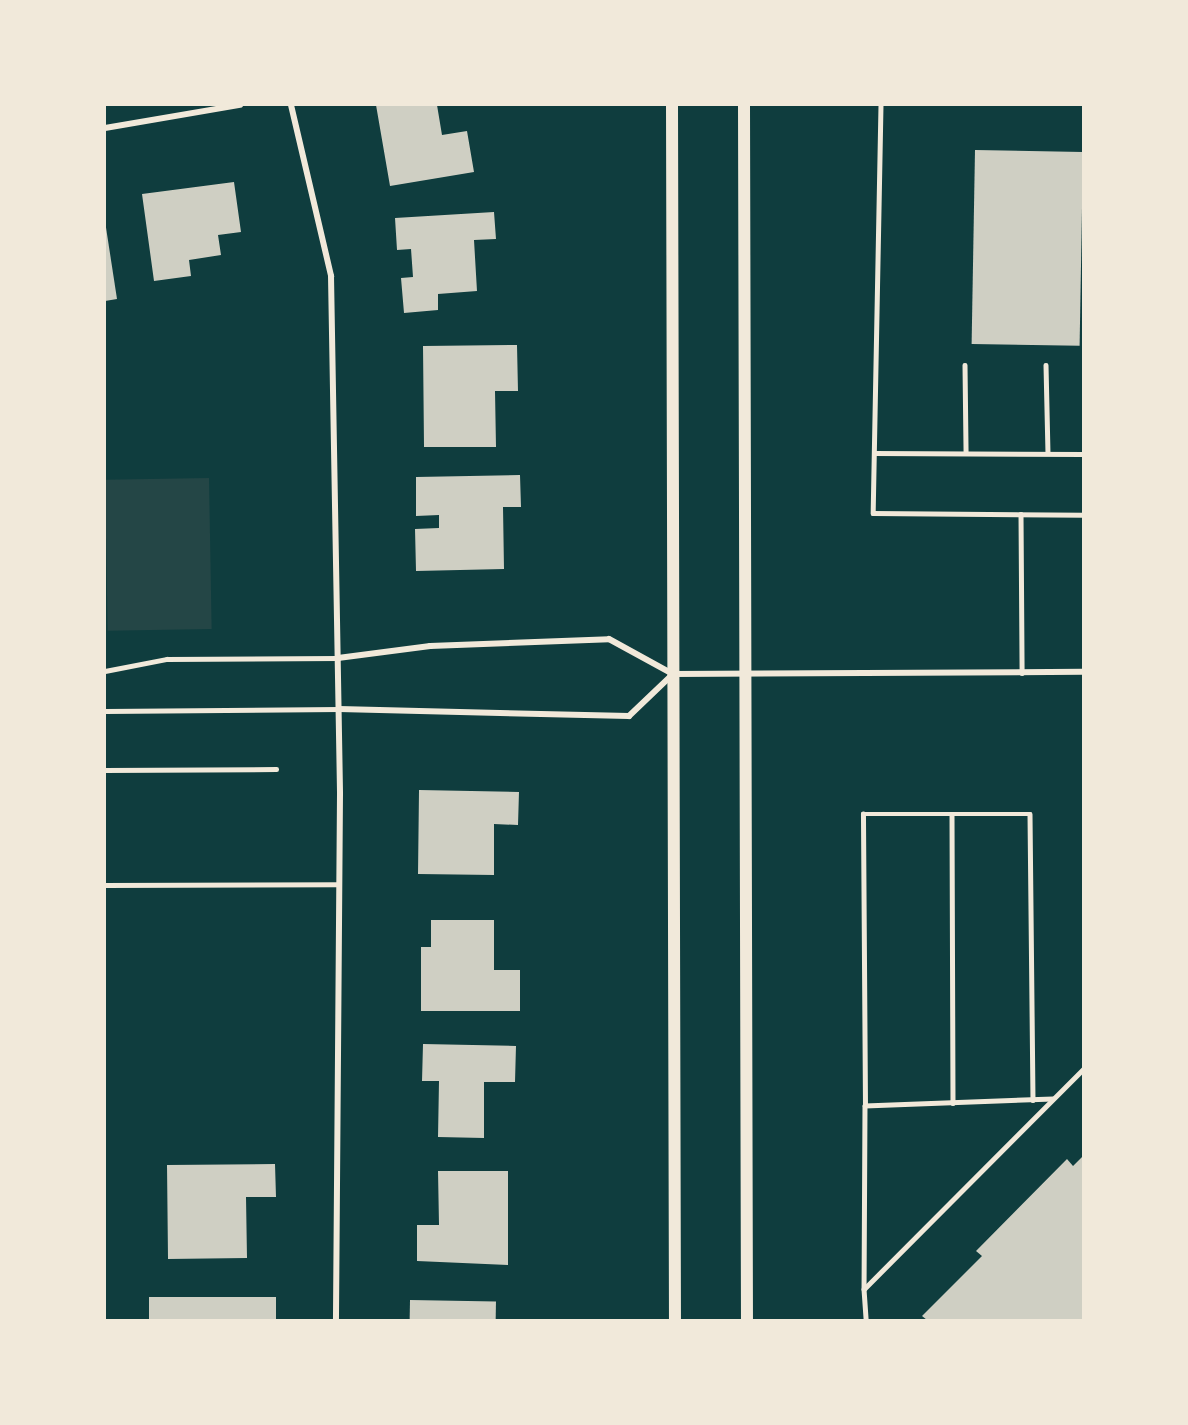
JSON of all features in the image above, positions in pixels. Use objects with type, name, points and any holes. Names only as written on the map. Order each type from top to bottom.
[{"type":"main road","points":[[672,105],[675,1320]]},
{"type":"main road","points":[[744,105],[747,1320]]},
{"type":"street","points":[[105,128],[240,105]]},
{"type":"street","points":[[291,105],[331,276],[339,709],[336,1320]]},
{"type":"street","points":[[338,658],[430,646],[609,639],[673,674],[1083,672]]},
{"type":"street","points":[[339,709],[629,716],[673,674]]},
{"type":"lane","points":[[881,105],[873,513],[1083,514]]},
{"type":"lane","points":[[965,365],[966,453]]},
{"type":"lane","points":[[1046,365],[1048,453]]},
{"type":"lane","points":[[874,453],[1083,454]]},
{"type":"lane","points":[[1021,514],[1022,673]]},
{"type":"lane","points":[[105,671],[167,660],[338,658]]},
{"type":"lane","points":[[105,711],[339,709]]},
{"type":"lane","points":[[105,770],[276,768]]},
{"type":"lane","points":[[866,1320],[864,1289],[864,814],[1030,814],[1033,1100]]},
{"type":"lane","points":[[952,814],[953,1103]]},
{"type":"lane","points":[[105,885],[339,884]]},
{"type":"lane","points":[[864,1289],[1083,1069]]},
{"type":"lane","points":[[865,1106],[1053,1099]]},
{"type":"shaded area","points":[[209,478],[212,629],[108,631],[105,480]]},
{"type":"building","points":[[376,105],[437,105],[442,135],[467,131],[474,172],[390,186]]},
{"type":"building","points":[[975,150],[1083,152],[1080,346],[972,344]]},
{"type":"building","points":[[234,182],[241,232],[218,235],[221,255],[189,260],[191,276],[154,281],[142,194]]},
{"type":"building","points":[[494,212],[496,239],[474,240],[477,291],[438,294],[438,310],[404,313],[401,278],[413,277],[411,249],[397,250],[395,218]]},
{"type":"building","points":[[105,221],[117,299],[105,301]]},
{"type":"building","points":[[517,345],[518,391],[495,391],[496,447],[424,447],[423,346]]},
{"type":"building","points":[[520,475],[521,507],[503,507],[504,569],[416,571],[415,529],[439,528],[439,515],[416,516],[416,477]]},
{"type":"building","points":[[419,790],[519,792],[518,825],[494,824],[494,875],[418,874]]},
{"type":"building","points":[[431,920],[494,920],[494,970],[520,970],[520,1011],[421,1011],[421,947],[431,947]]},
{"type":"building","points":[[423,1044],[516,1046],[515,1082],[484,1082],[484,1138],[438,1137],[439,1081],[422,1081]]},
{"type":"building","points":[[1083,1156],[1083,1320],[927,1320],[922,1316],[982,1256],[976,1251],[1067,1159],[1073,1166]]},
{"type":"building","points":[[275,1164],[276,1197],[246,1197],[247,1258],[168,1259],[167,1165]]},
{"type":"building","points":[[438,1171],[508,1171],[508,1265],[417,1261],[417,1225],[439,1225]]},
{"type":"building","points":[[149,1297],[276,1297],[276,1320],[149,1320]]},
{"type":"building","points":[[410,1300],[496,1302],[496,1320],[410,1320]]}]
